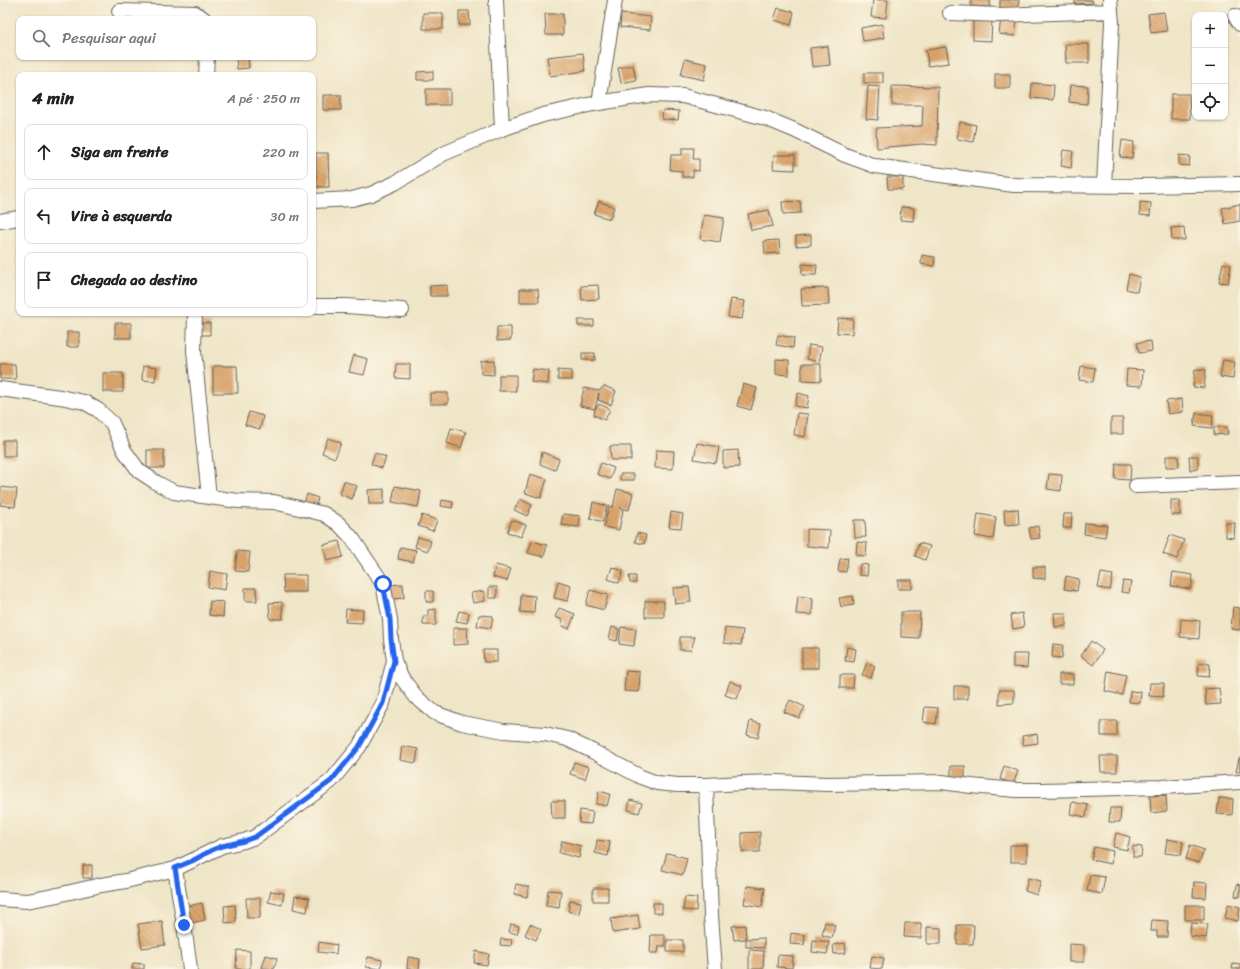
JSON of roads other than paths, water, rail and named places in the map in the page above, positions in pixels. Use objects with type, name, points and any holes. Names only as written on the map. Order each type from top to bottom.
[{"type":"street","points":[[496,0],[502,129]]},
{"type":"street","points":[[599,103],[615,0]]},
{"type":"street","points":[[950,13],[1000,15],[1110,6],[1112,23],[1104,186]]},
{"type":"street","points":[[118,11],[195,13],[200,16]]},
{"type":"street","points":[[206,72],[207,60]]},
{"type":"street","points":[[316,201],[352,199],[371,194],[395,183],[443,154],[502,129],[543,115],[599,103],[649,95],[683,96],[765,118],[794,130],[845,155],[875,166],[1014,185],[1204,186],[1240,184]]},
{"type":"street","points":[[0,221],[16,218]]},
{"type":"street","points":[[316,306],[346,306],[402,310]]},
{"type":"street","points":[[195,316],[194,351],[209,497]]},
{"type":"street","points":[[0,389],[60,397],[84,402],[98,410],[112,423],[124,450],[139,471],[174,492],[238,501],[274,502],[324,514],[339,524],[352,538],[383,584],[390,619],[394,661],[402,678],[416,697],[435,713],[462,723],[504,731],[545,734],[567,739],[634,774],[657,783],[678,785],[942,782],[1016,790],[1042,790],[1162,787],[1240,782]]},
{"type":"street","points":[[1136,486],[1240,482]]},
{"type":"street","points":[[0,899],[27,901],[126,881],[175,868],[222,846],[255,837],[331,781],[359,747],[383,703],[394,661]]},
{"type":"street","points":[[706,785],[711,916],[715,969]]},
{"type":"street","points":[[175,868],[190,969]]}]
